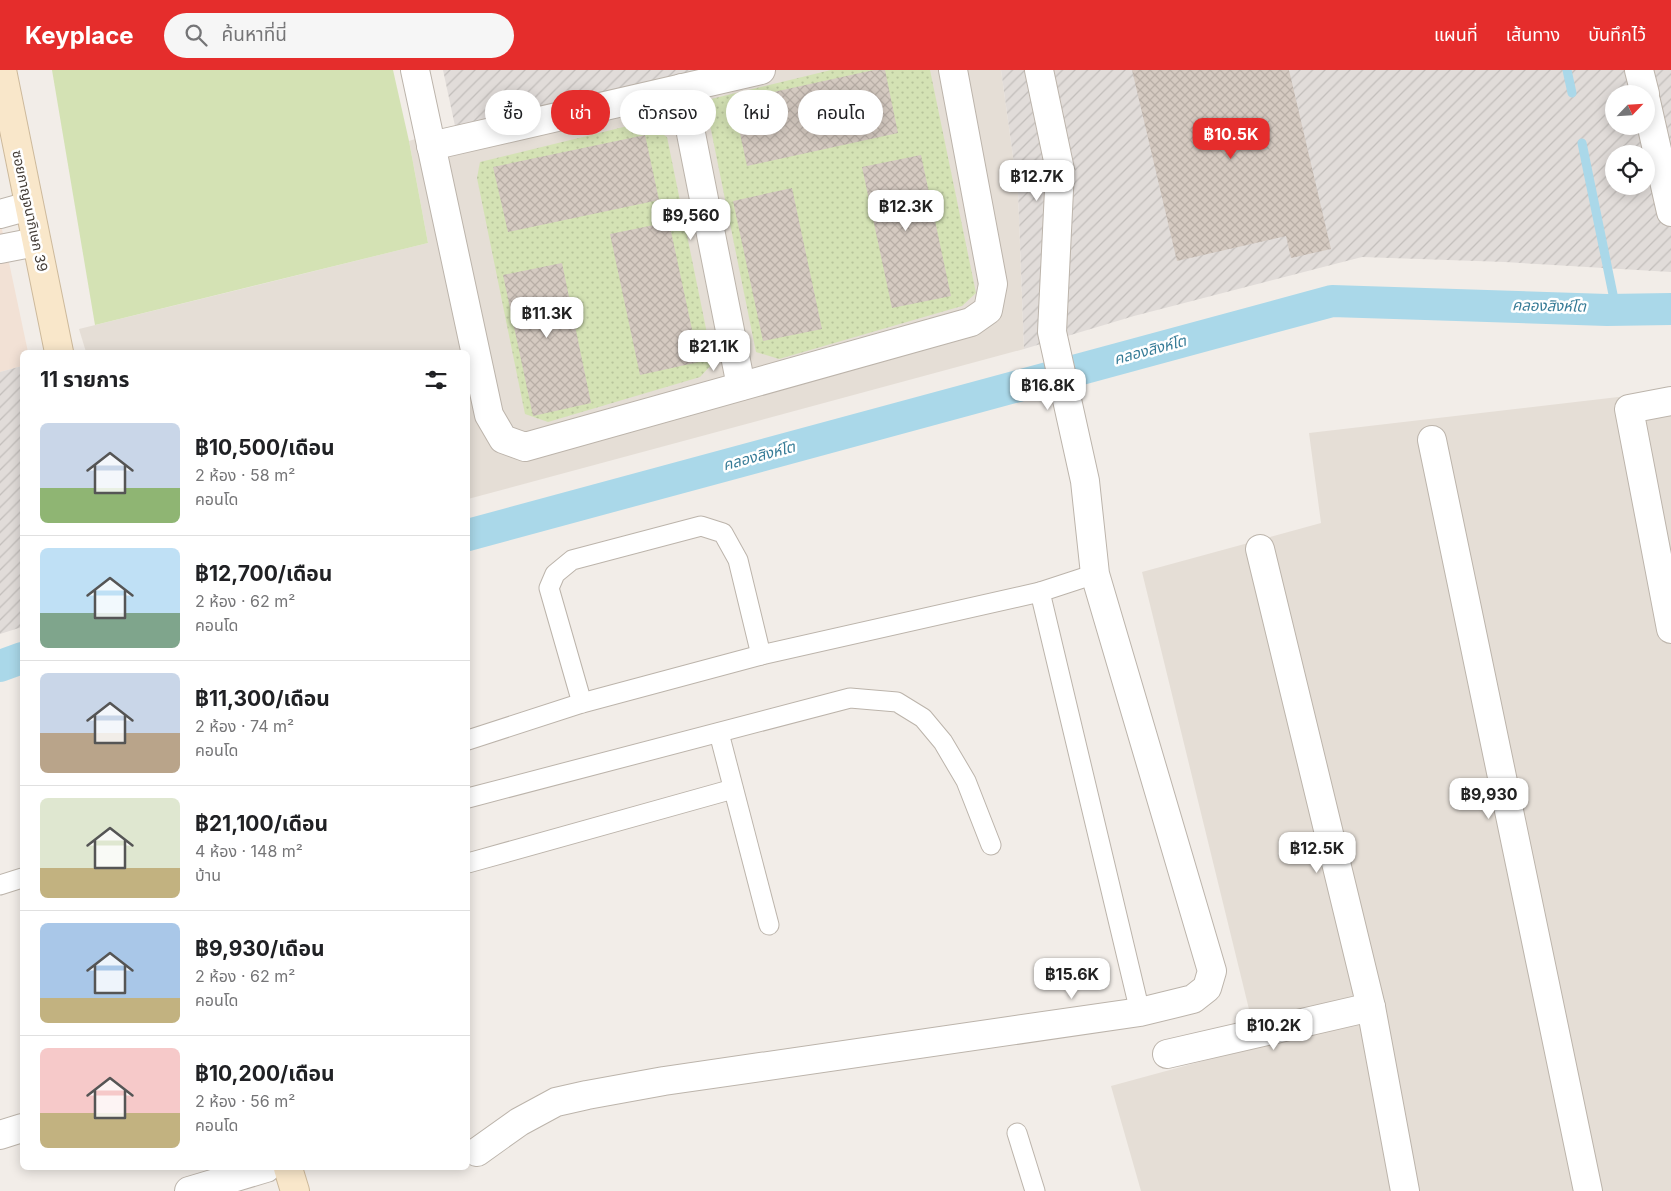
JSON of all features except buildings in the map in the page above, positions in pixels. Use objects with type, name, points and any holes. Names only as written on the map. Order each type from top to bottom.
[{"type":"street","name":"ซอยกาญจนาภิเษก 39","points":[[2,70],[59,350]]},
{"type":"street","points":[[415,70],[489,415],[503,439],[526,447],[971,322],[988,310],[993,284],[953,70]]},
{"type":"street","points":[[431,146],[761,70]]},
{"type":"street","points":[[477,1152],[519,1122],[556,1102],[673,1080],[1140,1012],[1193,999],[1207,988],[1212,971],[1094,574],[1085,481],[1052,332],[1060,170],[1039,70]]},
{"type":"street","points":[[1639,70],[1643,85]]},
{"type":"street","points":[[682,88],[741,386]]},
{"type":"street","points":[[1654,135],[1671,212]]},
{"type":"street","points":[[0,214],[30,206]]},
{"type":"street","points":[[0,249],[36,242]]},
{"type":"street","points":[[1671,401],[1629,409],[1671,629]]},
{"type":"street","points":[[1432,440],[1588,1191]]},
{"type":"street","points":[[1260,549],[1371,1007],[1405,1191]]},
{"type":"street","points":[[1167,1054],[1371,1007]]},
{"type":"street","points":[[0,1135],[20,1129]]},
{"type":"street","points":[[189,1191],[259,1170]]},
{"type":"street","points":[[289,1170],[295,1191]]},
{"type":"lane","points":[[582,703],[550,588],[555,574],[572,560],[683,530],[702,526],[723,533],[738,560],[761,656]]},
{"type":"lane","points":[[470,739],[582,703],[761,656],[1040,592],[1094,574]]},
{"type":"lane","points":[[1040,592],[1140,1012]]},
{"type":"lane","points":[[470,797],[850,698],[897,702],[923,718],[944,742],[966,781],[991,845]]},
{"type":"lane","points":[[719,733],[769,925]]},
{"type":"lane","points":[[470,862],[733,788]]},
{"type":"lane","points":[[0,884],[20,879]]},
{"type":"lane","points":[[1017,1133],[1035,1191]]},
{"type":"shaded area","points":[[443,70],[698,70],[610,90],[551,90],[551,104],[541,106],[541,90],[485,90],[485,119],[455,126]]},
{"type":"shaded area","points":[[698,70],[1001,70],[1018,192],[1024,349],[470,498],[470,350],[85,350],[79,329],[428,243],[409,141],[455,126],[485,119],[485,135],[541,135],[541,106],[551,104],[551,135],[610,135],[610,90]]},
{"type":"shaded area","points":[[1001,70],[1671,70],[1671,272],[1505,262],[1362,257],[1134,316],[1024,349],[1018,192]]},
{"type":"shaded area","points":[[0,220],[28,350],[20,350],[20,367],[0,372]]},
{"type":"shaded area","points":[[20,367],[20,628],[0,634],[0,372]]},
{"type":"shaded area","points":[[1671,388],[1671,1191],[1141,1191],[1111,1086],[1258,1046],[1142,572],[1321,523],[1309,433],[1644,394]]},
{"type":"green space","points":[[52,70],[393,70],[409,141],[428,243],[95,325]]},
{"type":"green space","points":[[831,70],[930,70],[976,293],[962,306],[779,359],[756,352],[712,135],[716,135],[716,98],[726,95],[726,135],[788,135],[788,90],[748,90]]},
{"type":"green space","points":[[620,128],[620,135],[664,135],[667,137],[713,363],[700,377],[548,422],[525,414],[477,178],[480,162],[591,135],[610,135],[610,130]]},
{"type":"waterway","points":[[1567,70],[1572,93]]},
{"type":"waterway","points":[[1582,143],[1616,309]]},
{"type":"waterway","name":"คลองสิงห์โต","points":[[470,534],[1332,301],[1607,310],[1671,309]]},
{"type":"waterway","name":"คลองสิงห์โต","points":[[0,666],[20,659]]}]
